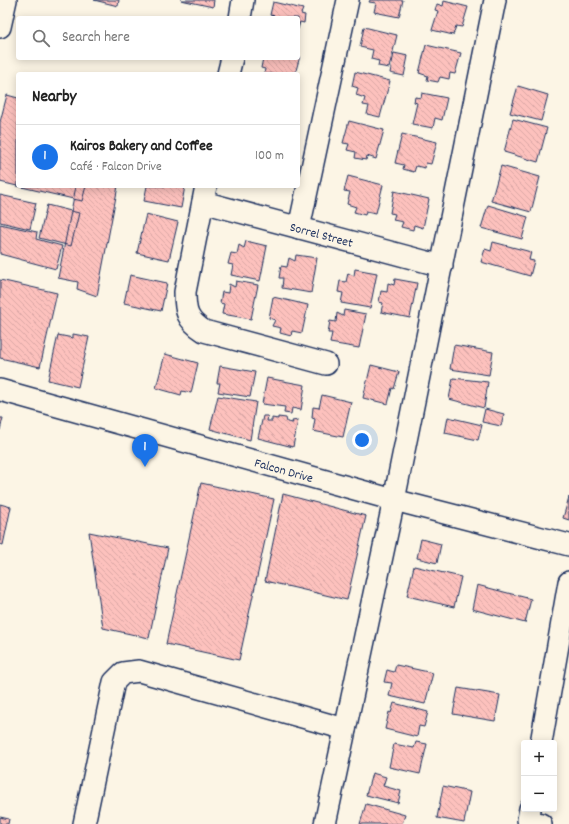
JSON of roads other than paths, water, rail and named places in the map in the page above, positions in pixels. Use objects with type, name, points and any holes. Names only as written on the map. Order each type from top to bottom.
[{"type":"street","points":[[0,27],[6,0]]},
{"type":"street","points":[[240,16],[244,0]]},
{"type":"street","points":[[299,228],[348,0]]},
{"type":"street","points":[[325,824],[394,500],[495,0]]},
{"type":"street","points":[[228,72],[232,60]]},
{"type":"street","points":[[204,194],[185,292],[185,304],[188,314],[194,324],[204,331],[326,364]]},
{"type":"street","name":"Sorrel Street","points":[[204,194],[299,228],[442,266]]},
{"type":"street","name":"Falcon Drive","points":[[0,390],[394,500],[569,546]]},
{"type":"street","points":[[542,740],[569,582]]},
{"type":"street","points":[[84,824],[114,682],[123,674],[139,672],[345,729]]},
{"type":"street","points":[[529,812],[528,820],[541,824]]},
{"type":"place","name":"Kairos Bakery and Coffee","points":[[145,467]]}]
